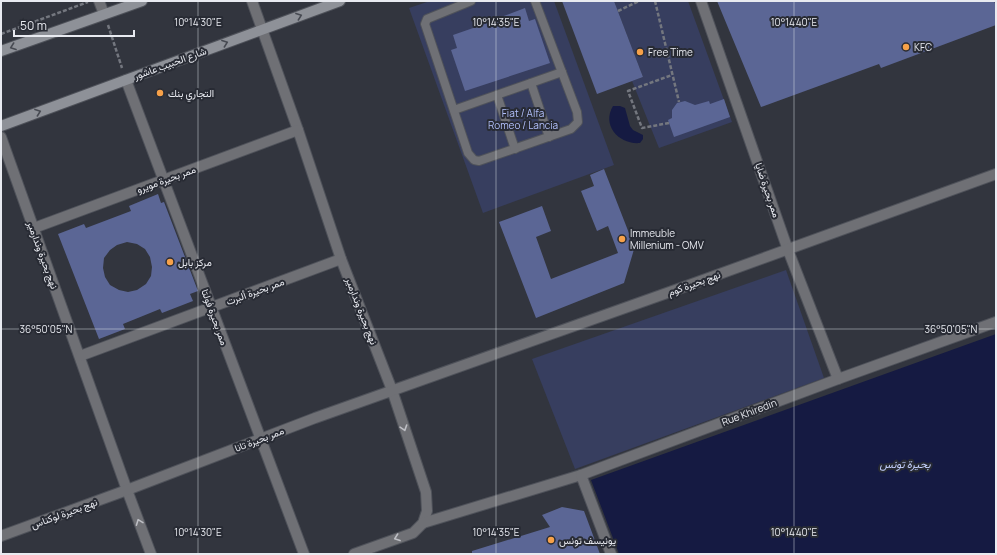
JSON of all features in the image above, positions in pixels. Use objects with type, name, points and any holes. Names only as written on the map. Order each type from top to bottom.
[{"type":"main road","points":[[1,51],[142,1]]},
{"type":"main road","name":"شارع الحبيب عاشور","points":[[1,126],[340,1]]},
{"type":"street","points":[[99,1],[104,14]]},
{"type":"street","name":"نهج بحيرة وندارمير","points":[[252,1],[298,130],[341,259],[392,390],[426,492],[427,510],[423,522]]},
{"type":"street","name":"ممر بحيرة ضايا","points":[[701,1],[788,250],[838,379]]},
{"type":"street","name":"ممر بحيرة فولتا","points":[[126,80],[304,554]]},
{"type":"street","name":"ممر بحيرة مويرو","points":[[34,228],[298,130]]},
{"type":"street","name":"نهج بحيرة وندارمير","points":[[1,137],[151,554]]},
{"type":"street","name":"نهج بحيرة كوم","points":[[392,390],[788,250],[996,174]]},
{"type":"street","name":"ممر بحيرة ألبرت","points":[[80,356],[341,259]]},
{"type":"street","name":"Rue Khiredin","points":[[423,522],[581,475],[996,322]]},
{"type":"street","name":"ممر بحيرة تانا","points":[[127,490],[260,438],[392,390]]},
{"type":"street","points":[[581,475],[611,554]]},
{"type":"street","name":"نهج بحيرة لوكناس","points":[[1,536],[127,490]]},
{"type":"street","points":[[354,554],[413,533],[423,522]]},
{"type":"lane","points":[[471,1],[427,19],[425,24],[468,153],[474,160],[479,161],[571,129],[578,122],[577,112],[535,1]]},
{"type":"lane","points":[[454,110],[562,72]]},
{"type":"lane","points":[[531,83],[549,137]]},
{"type":"lane","points":[[497,95],[515,148]]},
{"type":"path","points":[[1,34],[90,1]]},
{"type":"path","points":[[618,11],[639,1]]},
{"type":"path","points":[[654,1],[679,102]]},
{"type":"path","points":[[104,14],[126,80]]},
{"type":"path","points":[[669,124],[642,128],[628,91],[672,75]]},
{"type":"green space","name":"Fiat / Alfa Romeo / Lancia","points":[[430,1],[554,1],[614,165],[483,213],[409,8]]},
{"type":"green space","points":[[614,1],[688,1],[732,122],[659,148],[632,81],[643,77]]},
{"type":"green space","points":[[786,270],[824,378],[575,469],[532,359]]},
{"type":"water","points":[[613,106],[625,108],[630,126],[633,130],[643,135],[643,139],[640,143],[626,141],[614,133],[609,120]]},
{"type":"water","name":"بحيرة تونس","points":[[996,334],[996,554],[619,554],[591,480]]},
{"type":"building","points":[[562,1],[614,1],[643,77],[597,94]]},
{"type":"building","points":[[717,1],[994,1],[996,6],[996,25],[881,68],[879,64],[761,107]]},
{"type":"building","points":[[525,8],[529,21],[535,19],[550,63],[465,91],[451,50],[457,48],[453,35],[502,18],[501,17]]},
{"type":"building","points":[[724,99],[730,117],[674,137],[668,120],[672,118],[672,110],[677,103],[685,101],[695,105],[709,101],[710,104]]},
{"type":"building","points":[[604,169],[635,246],[624,283],[536,318],[499,222],[542,206],[551,231],[536,237],[551,279],[618,253],[608,226],[597,231],[581,191],[594,186],[590,175]]},
{"type":"building","name":"مركز بابل","points":[[158,194],[161,203],[164,202],[198,291],[190,294],[193,301],[162,313],[160,309],[123,324],[125,329],[99,339],[58,234],[84,224],[86,228],[131,211],[129,206]],"holes":[[[127,242],[137,244],[145,249],[150,257],[152,267],[151,276],[146,284],[137,290],[128,292],[119,290],[110,285],[105,277],[103,268],[104,258],[110,250],[117,245]]]},
{"type":"building","name":"يونيسف تونس","points":[[562,507],[584,511],[600,554],[472,554],[472,551],[550,527],[542,515]]},
{"type":"place","name":"KFC","points":[[906,47]]},
{"type":"place","name":"Free Time","points":[[640,52]]},
{"type":"place","name":"التجاري بنك","points":[[160,93]]},
{"type":"place","name":"Immeuble Millenium - OMV","points":[[622,239]]},
{"type":"place","name":"مركز بابل","points":[[170,262]]},
{"type":"place","name":"يونيسف تونس","points":[[551,540]]}]
